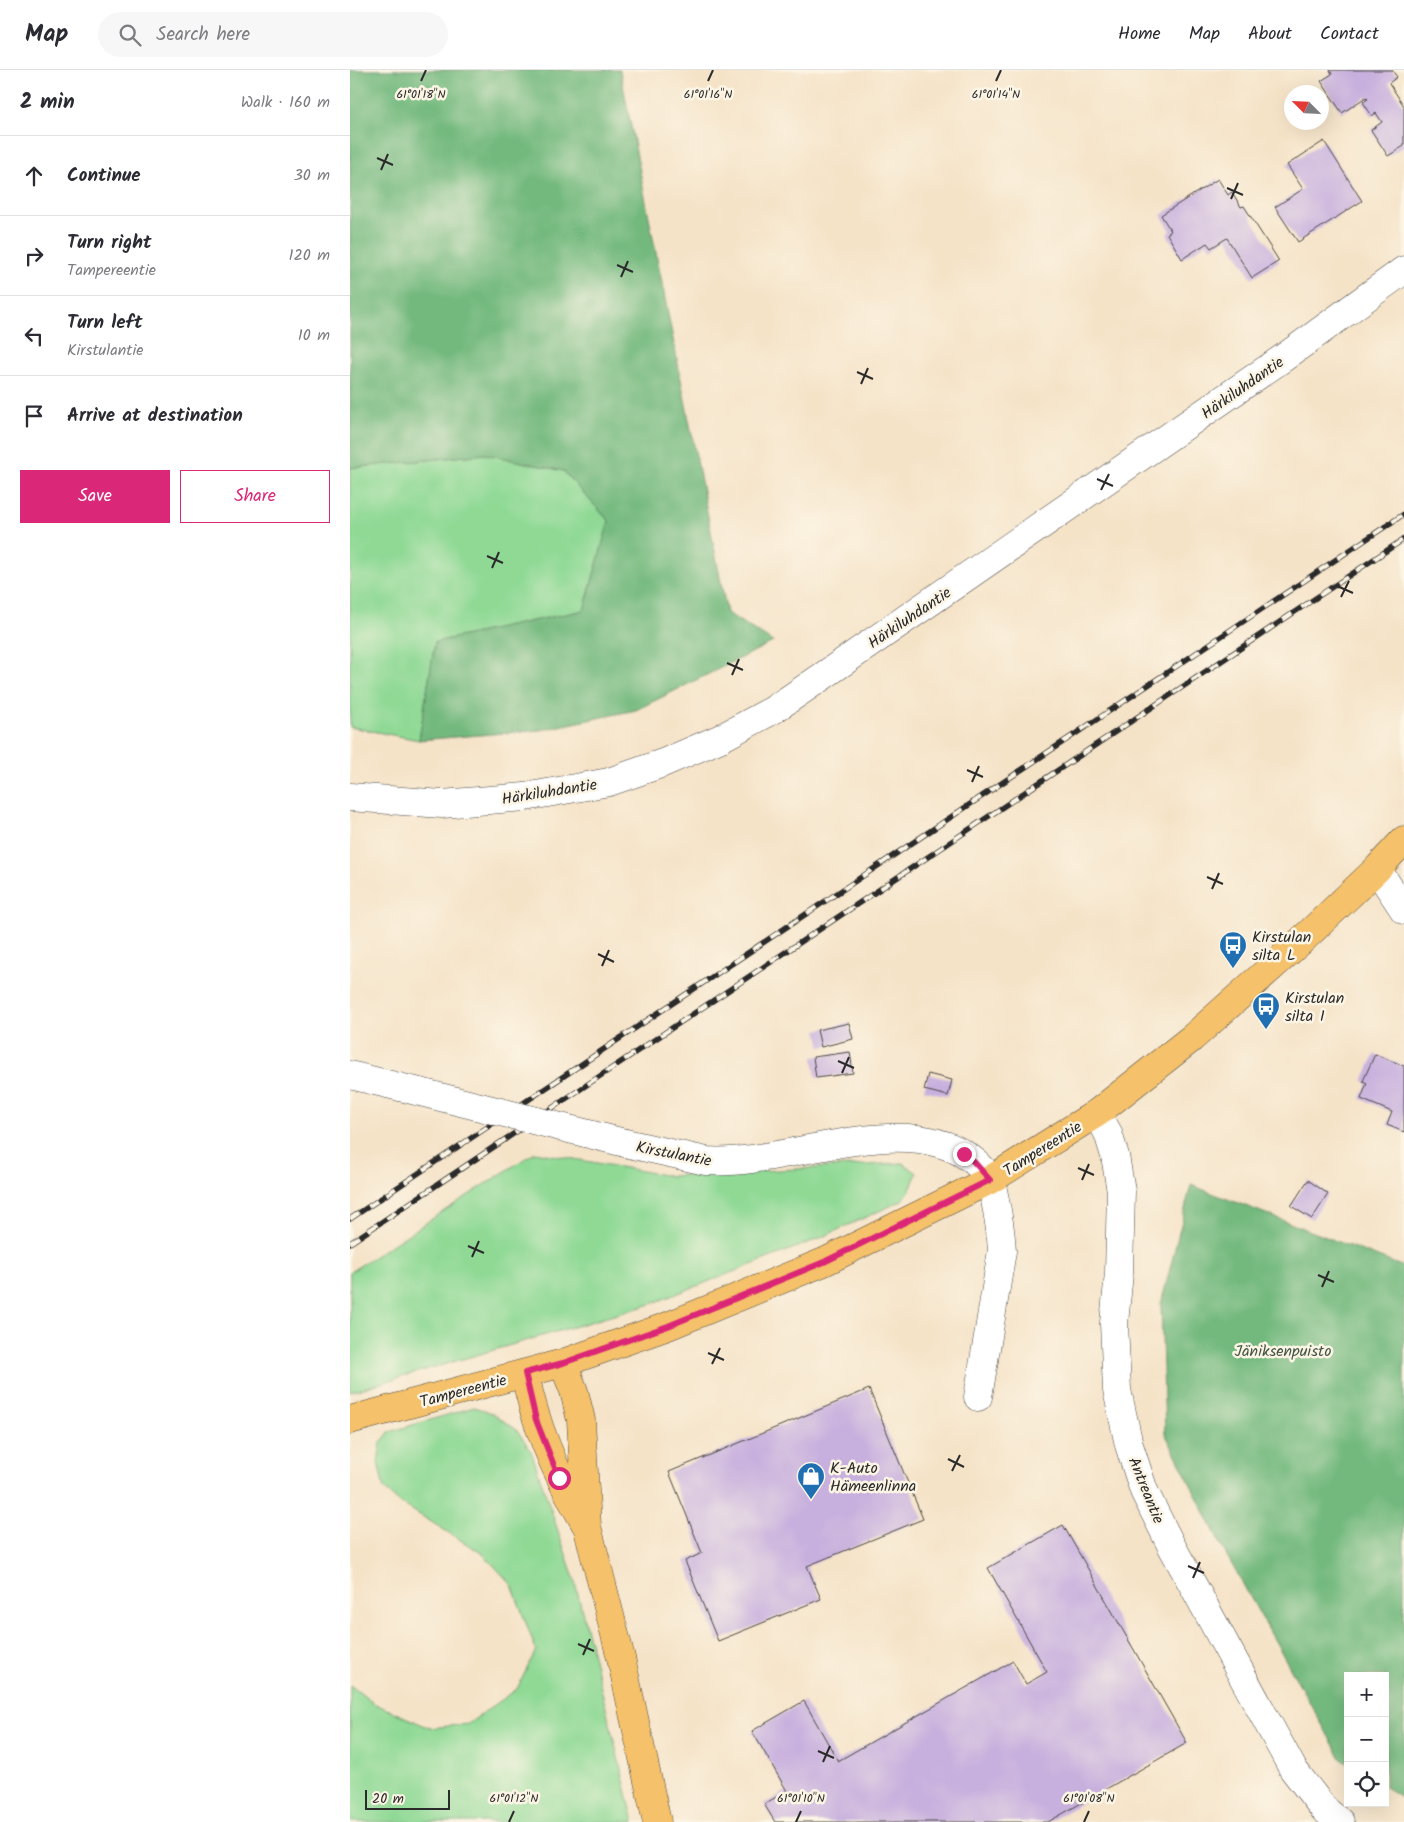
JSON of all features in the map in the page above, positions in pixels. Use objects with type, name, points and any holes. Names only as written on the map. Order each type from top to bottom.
[{"type":"main road","name":"Tampereentie","points":[[350,1420],[563,1363],[668,1326],[824,1262],[990,1180],[1097,1113],[1192,1038],[1300,942],[1377,870],[1404,840]]},
{"type":"main road","points":[[563,1363],[574,1391],[581,1420],[587,1526],[621,1658],[657,1822]]},
{"type":"main road","points":[[525,1373],[536,1420],[548,1452],[559,1478],[587,1526]]},
{"type":"street","name":"Härkiluhdantie","points":[[350,796],[442,804],[525,797],[609,782],[663,763],[721,738],[773,710],[1286,356],[1404,270]]},
{"type":"street","points":[[1377,870],[1404,910]]},
{"type":"street","name":"Kirstulantie","points":[[350,1075],[625,1143],[706,1161],[723,1162],[774,1156],[867,1140],[918,1139],[945,1146],[964,1154],[990,1180]]},
{"type":"street","name":"Antreantie","points":[[1097,1113],[1108,1133],[1115,1156],[1121,1191],[1119,1273],[1114,1323],[1116,1390],[1129,1445],[1144,1491],[1293,1769],[1324,1809],[1340,1822]]},
{"type":"street","points":[[978,1397],[1002,1251],[1001,1227],[990,1180]]},
{"type":"green space","points":[[350,70],[620,70],[727,613],[773,642],[636,710],[541,730],[419,740],[435,642],[584,610],[609,521],[563,471],[485,454],[350,468]]},
{"type":"green space","points":[[485,454],[563,471],[609,521],[584,610],[435,642],[419,740],[350,727],[350,468]]},
{"type":"green space","points":[[535,1152],[670,1176],[903,1163],[917,1173],[909,1192],[901,1201],[818,1239],[648,1305],[350,1392],[350,1272]]},
{"type":"green space","name":"Jäniksenpuisto","points":[[1191,1185],[1404,1267],[1404,1799],[1389,1790],[1389,1672],[1344,1672],[1344,1761],[1222,1547],[1165,1433],[1161,1304]]},
{"type":"green space","points":[[474,1407],[492,1413],[517,1430],[531,1451],[574,1578],[634,1822],[350,1822],[350,1685],[373,1703],[430,1728],[468,1724],[517,1689],[536,1650],[512,1585],[483,1554],[399,1502],[384,1489],[378,1462],[381,1443],[389,1432]]},
{"type":"building","points":[[1330,70],[1392,70],[1397,77],[1389,83],[1404,106],[1404,146],[1388,156],[1371,130],[1382,122],[1376,113],[1372,116],[1363,102],[1368,99],[1366,97],[1342,113],[1329,93],[1329,85],[1324,85],[1321,81],[1332,74]]},
{"type":"building","points":[[1324,141],[1362,201],[1298,242],[1275,207],[1303,189],[1287,165]]},
{"type":"building","points":[[1218,179],[1228,195],[1232,192],[1241,207],[1244,206],[1279,261],[1252,278],[1227,238],[1211,248],[1207,243],[1182,259],[1167,234],[1171,231],[1161,215]]},
{"type":"building","points":[[849,1023],[853,1039],[821,1047],[817,1030]]},
{"type":"building","points":[[850,1052],[853,1073],[816,1078],[813,1057]]},
{"type":"building","points":[[1375,1054],[1404,1066],[1404,1132],[1387,1125],[1392,1112],[1361,1099],[1367,1083],[1363,1081]]},
{"type":"building","points":[[928,1074],[952,1080],[948,1096],[924,1090]]},
{"type":"building","points":[[1308,1180],[1328,1194],[1312,1219],[1291,1206]]},
{"type":"building","points":[[869,1389],[923,1519],[807,1566],[821,1599],[718,1641],[685,1561],[702,1553],[669,1472]]},
{"type":"building","points":[[1063,1525],[1187,1743],[1048,1822],[775,1822],[764,1804],[787,1791],[752,1731],[804,1701],[838,1761],[1013,1661],[1026,1684],[1047,1672],[988,1568]]},
{"type":"railway","points":[[350,1219],[1404,514]]},
{"type":"railway","points":[[350,1243],[1404,539]]},
{"type":"place","name":"Kirstulan silta L","points":[[1233,969]]},
{"type":"place","name":"Kirstulan silta I","points":[[1266,1030]]},
{"type":"place","name":"K-Auto Hämeenlinna","points":[[811,1500]]},
{"type":"route","points":[[559,1478],[536,1420],[525,1373],[563,1363],[668,1326],[824,1262],[990,1180],[964,1154]]}]
